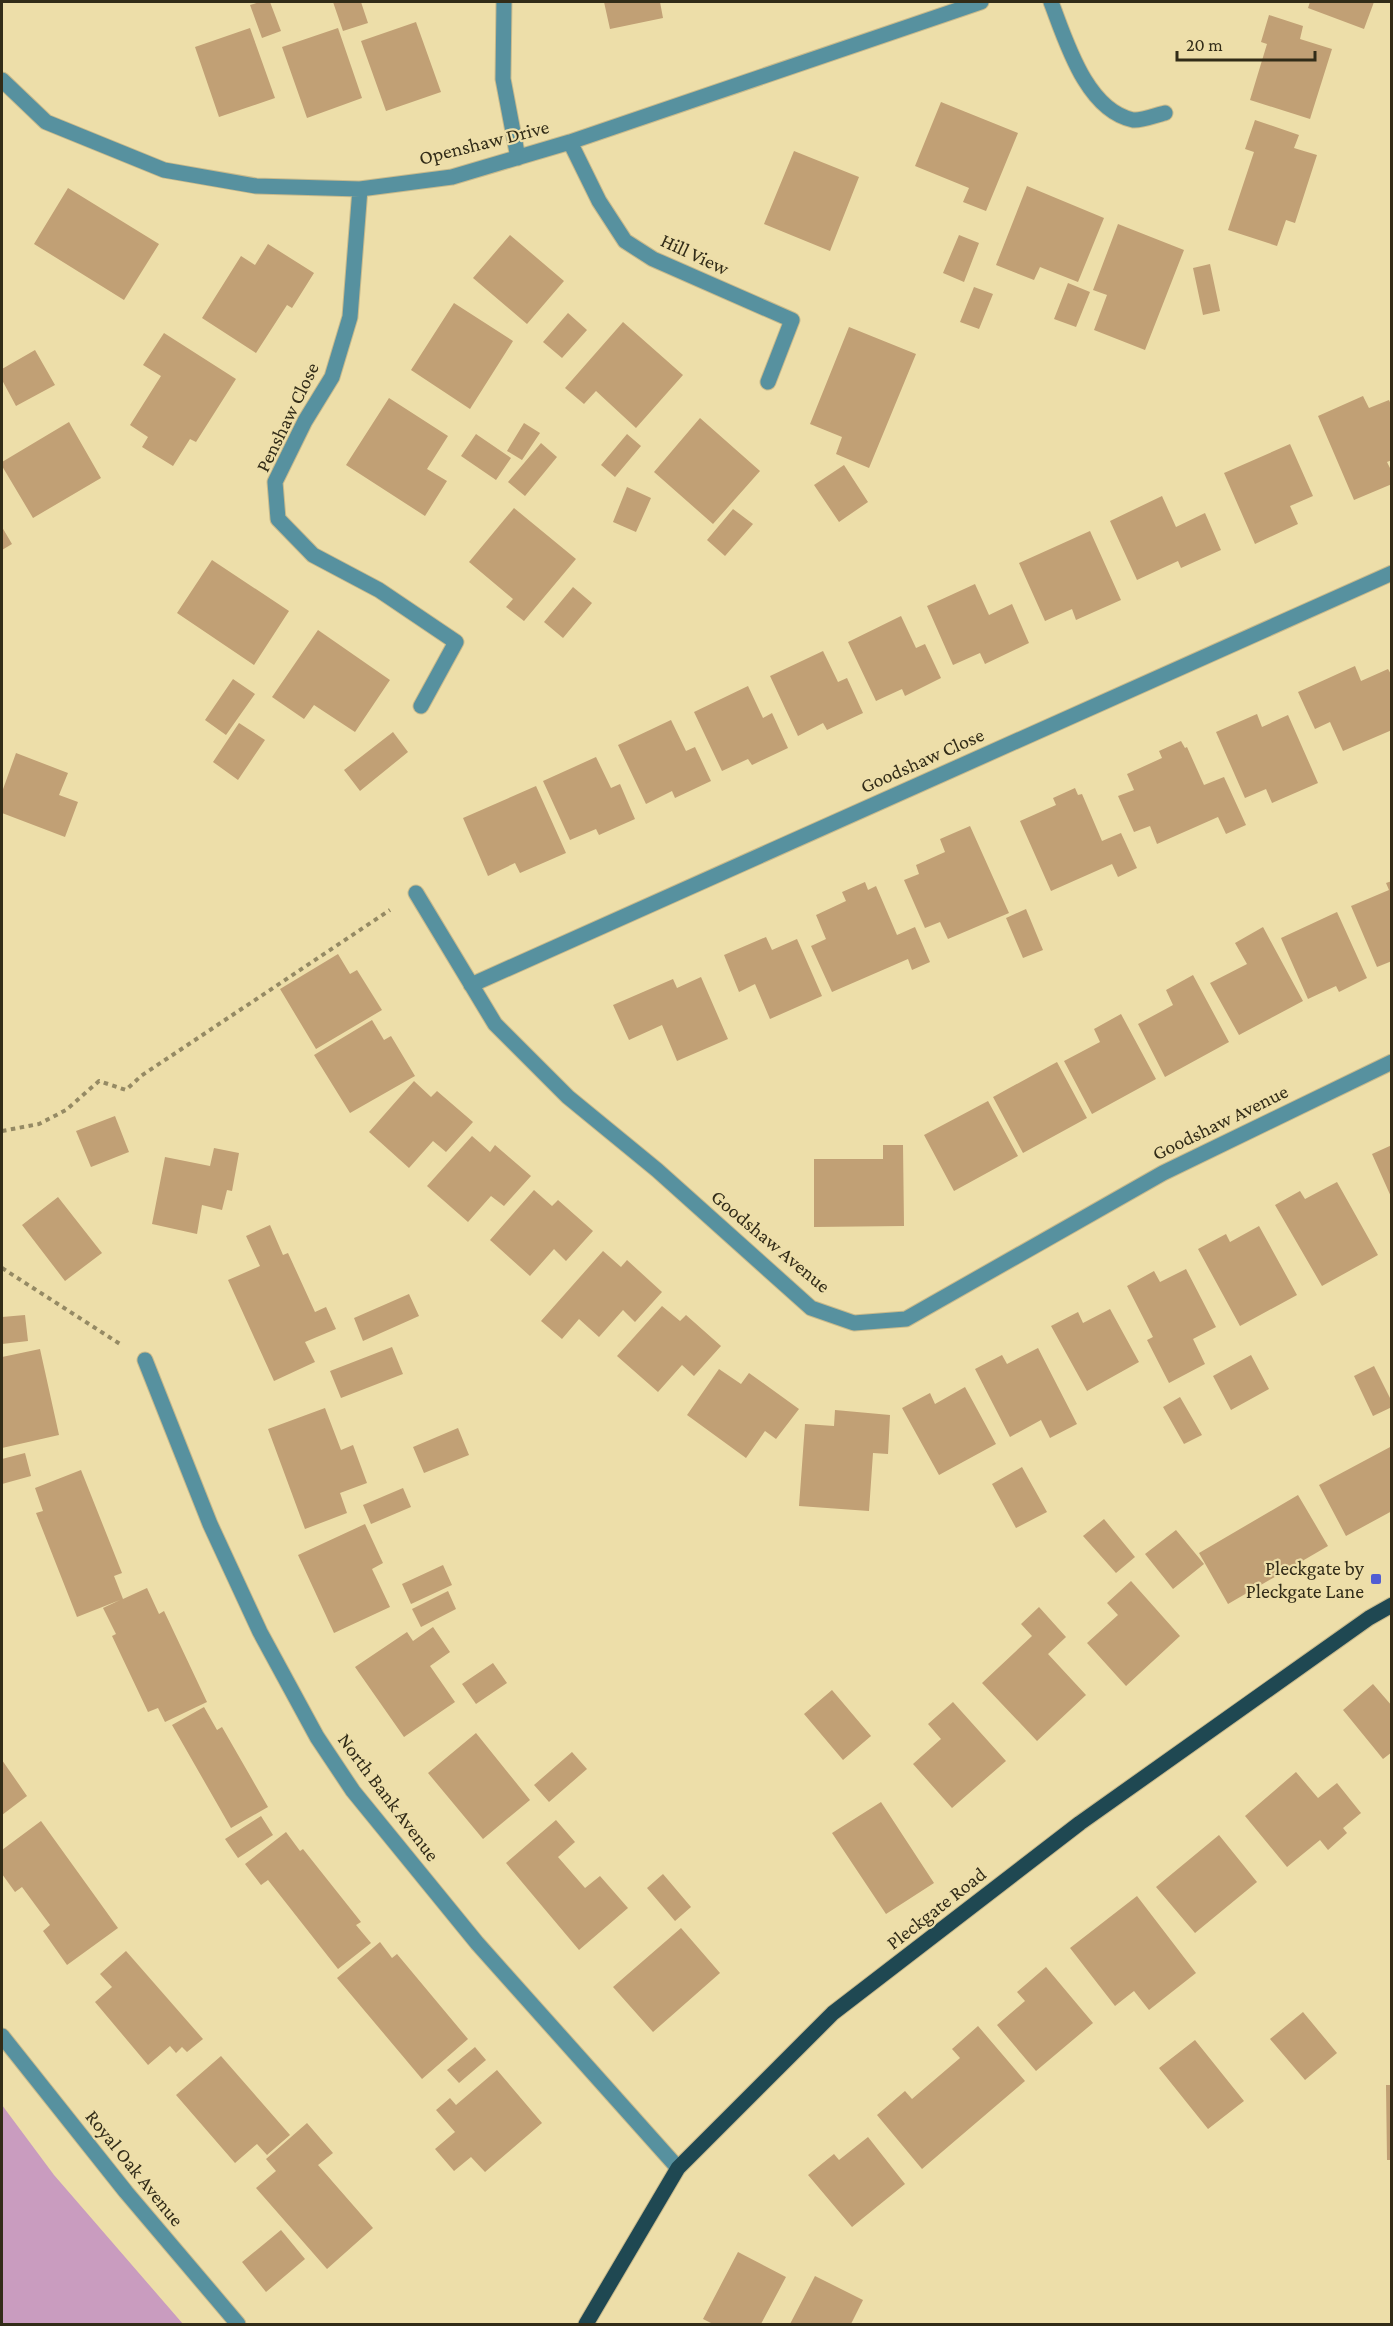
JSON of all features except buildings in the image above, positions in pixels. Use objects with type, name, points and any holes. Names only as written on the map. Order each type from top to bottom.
[{"type":"main road","name":"Pleckgate Road","points":[[586,2325],[678,2168],[833,2013],[1080,1823],[1369,1618],[1392,1605]]},
{"type":"street","points":[[504,2],[503,79],[518,158]]},
{"type":"street","name":"Openshaw Drive","points":[[2,80],[46,122],[164,170],[256,186],[360,189],[452,177],[518,158],[981,2]]},
{"type":"street","points":[[1051,2],[1091,92],[1110,109],[1134,120],[1165,113]]},
{"type":"street","name":"Hill View","points":[[570,142],[599,201],[625,241],[652,259],[792,320],[768,382]]},
{"type":"street","name":"Penshaw Close","points":[[360,189],[350,317],[332,377],[305,420],[275,482],[278,519],[313,555],[379,590],[456,642],[421,705]]},
{"type":"street","name":"Goodshaw Close","points":[[471,985],[1392,573]]},
{"type":"street","name":"Goodshaw Avenue","points":[[416,893],[495,1024],[568,1097],[657,1170],[811,1308],[854,1323],[906,1319],[1162,1173],[1392,1062]]},
{"type":"street","name":"North Bank Avenue","points":[[145,1360],[210,1524],[260,1632],[317,1737],[353,1791],[477,1942],[678,2168]]},
{"type":"street","name":"Royal Oak Avenue","points":[[2,2036],[126,2192],[238,2325]]},
{"type":"path","points":[[2,1131],[39,1124],[57,1115],[99,1081],[126,1090],[150,1070],[416,893]]},
{"type":"path","points":[[2,1268],[145,1360]]},
{"type":"shaded area","points":[[2,2105],[54,2175],[183,2324],[2,2324]]},
{"type":"place","name":"Pleckgate by Pleckgate Lane","points":[[1376,1579]]}]
